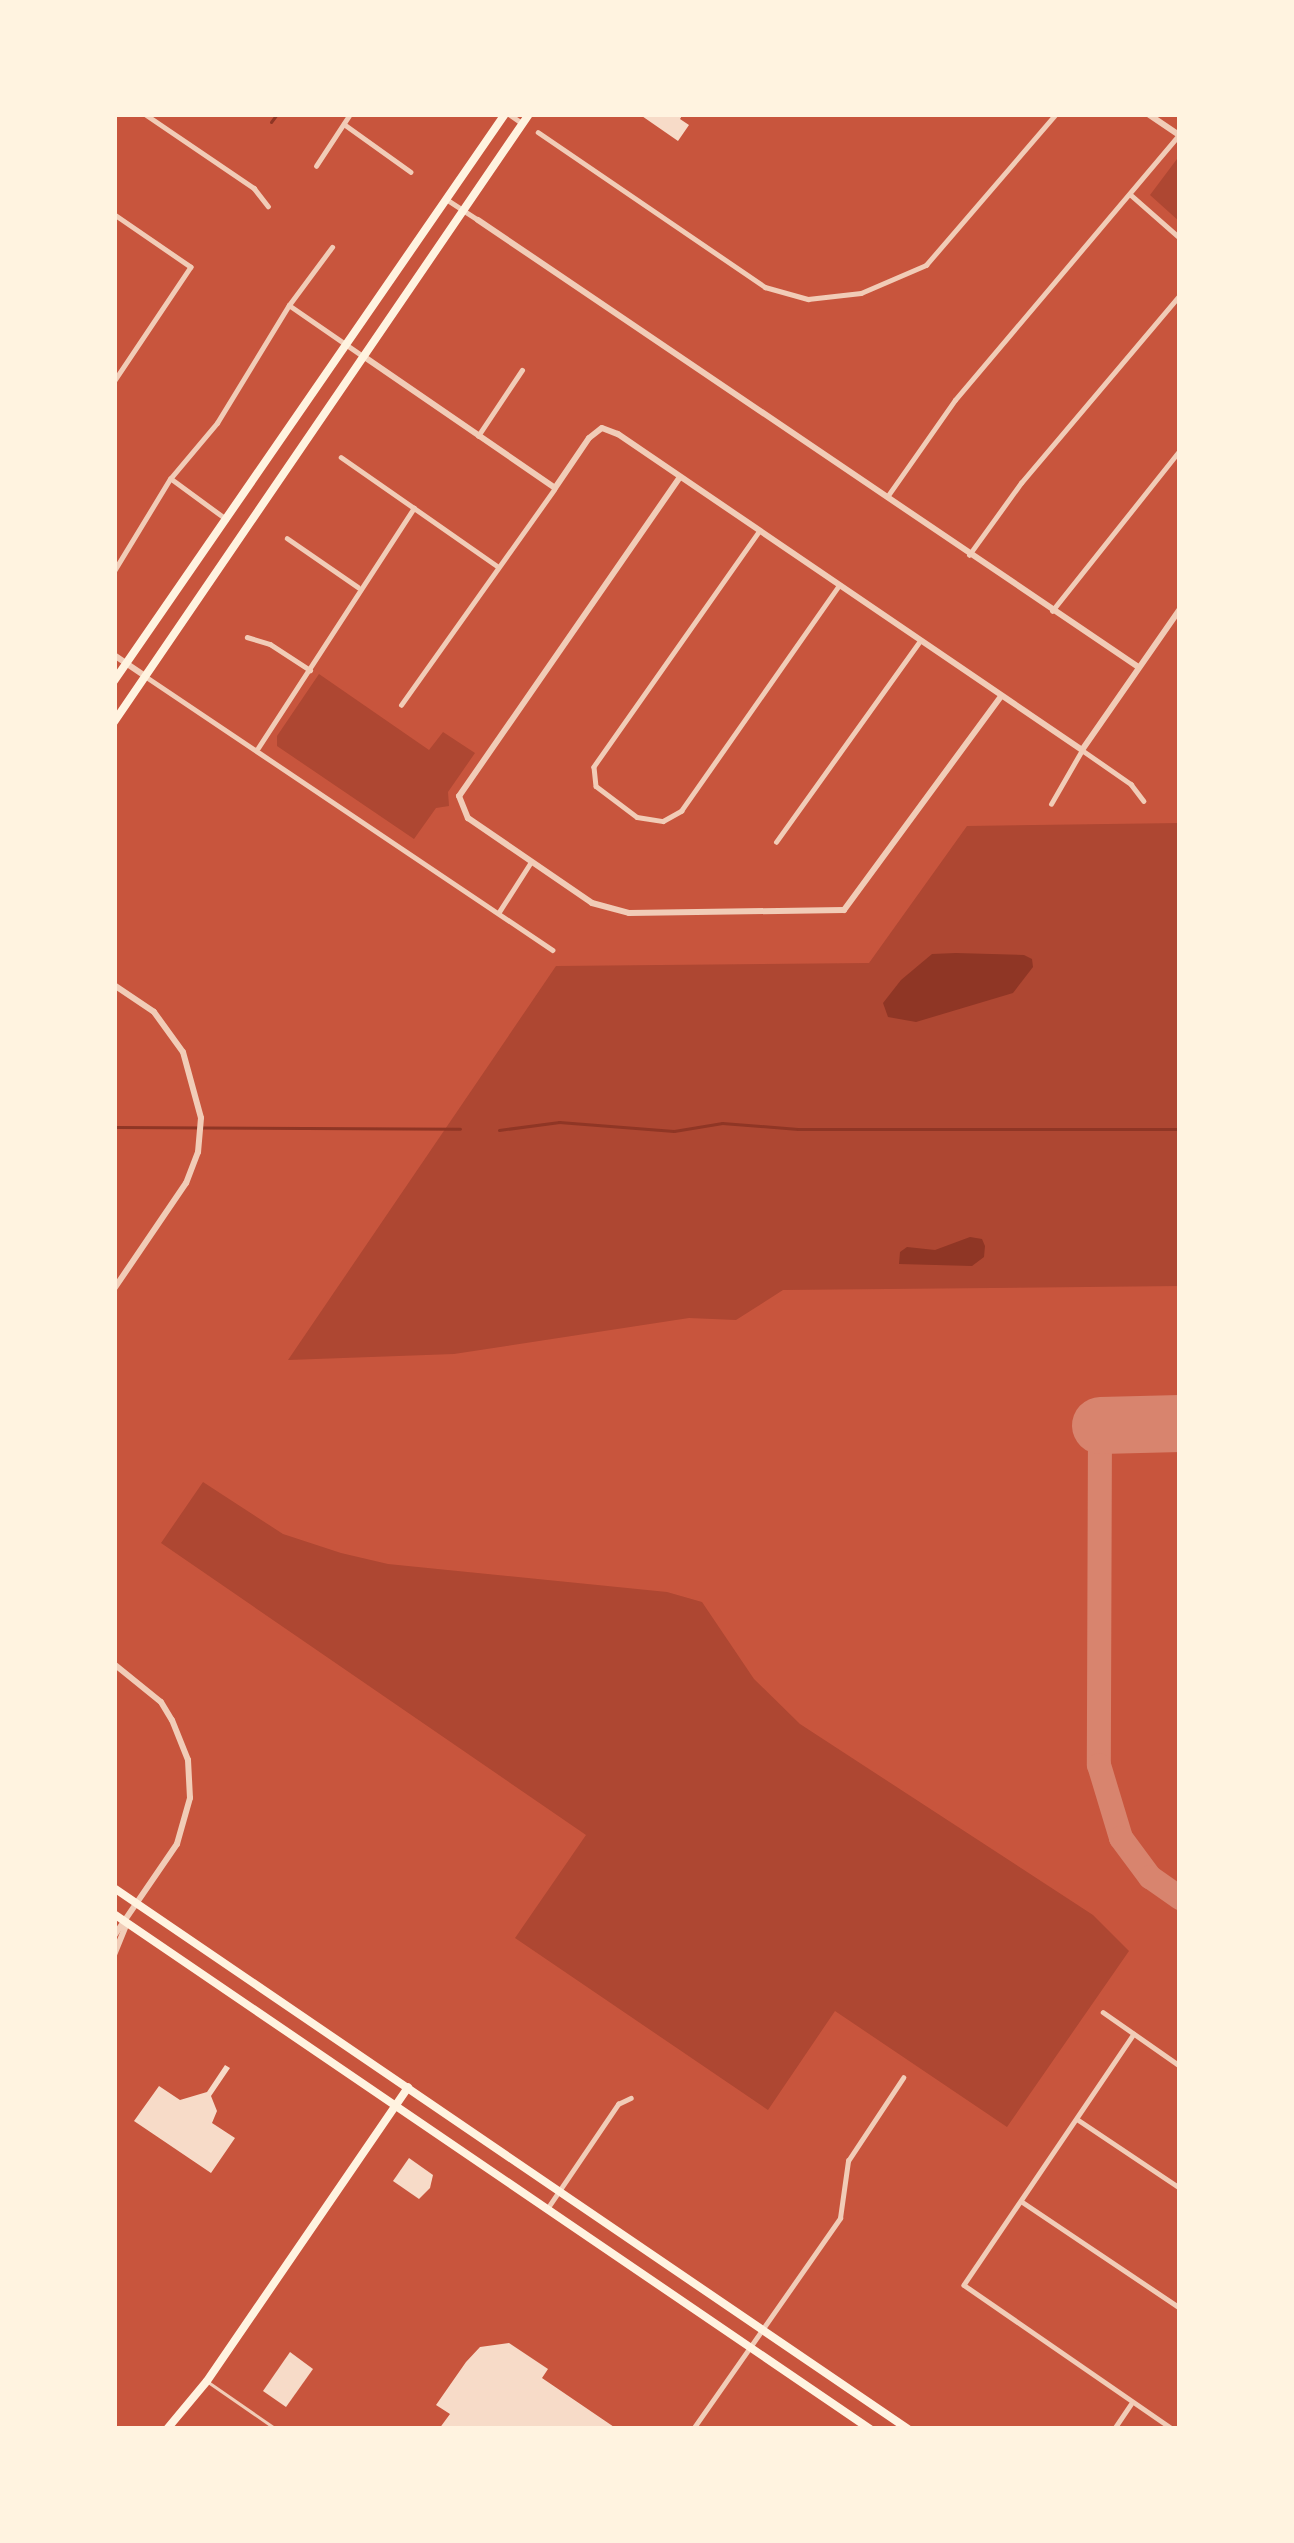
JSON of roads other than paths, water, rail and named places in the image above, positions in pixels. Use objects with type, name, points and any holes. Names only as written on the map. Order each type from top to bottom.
[{"type":"main road","points":[[114,681],[507,114]]},
{"type":"main road","points":[[114,722],[529,114]]},
{"type":"main road","points":[[114,1888],[908,2429]]},
{"type":"main road","points":[[114,1914],[869,2429]]},
{"type":"main road","points":[[167,2429],[207,2381],[407,2087]]},
{"type":"street","points":[[145,114],[254,188],[268,206]]},
{"type":"street","points":[[316,166],[350,114]]},
{"type":"street","points":[[507,114],[522,123]]},
{"type":"street","points":[[538,133],[765,286],[808,299],[842,296],[926,265],[1056,114]]},
{"type":"street","points":[[887,497],[955,400],[1180,134],[1148,114]]},
{"type":"street","points":[[344,124],[411,172]]},
{"type":"street","points":[[1131,196],[1180,238]]},
{"type":"street","points":[[446,199],[1137,667]]},
{"type":"street","points":[[114,214],[191,267],[114,382]]},
{"type":"street","points":[[114,572],[170,478],[217,423],[289,305],[332,247]]},
{"type":"street","points":[[969,555],[1021,483],[1180,295]]},
{"type":"street","points":[[289,305],[555,488]]},
{"type":"street","points":[[478,436],[522,370]]},
{"type":"street","points":[[401,705],[497,566],[602,428],[1082,750],[1131,784],[1144,801]]},
{"type":"street","points":[[1052,610],[1180,450]]},
{"type":"street","points":[[341,458],[497,566]]},
{"type":"street","points":[[170,478],[226,519]]},
{"type":"street","points":[[680,478],[626,560],[596,592],[458,802],[468,818],[532,862],[616,913],[844,910],[1001,696]]},
{"type":"street","points":[[258,748],[358,587],[414,508]]},
{"type":"street","points":[[759,532],[595,767],[592,780],[644,820],[673,818],[839,586]]},
{"type":"street","points":[[287,538],[358,587]]},
{"type":"street","points":[[1052,804],[1082,750],[1180,609]]},
{"type":"street","points":[[247,637],[269,644],[310,670]]},
{"type":"street","points":[[776,842],[920,640]]},
{"type":"street","points":[[114,655],[553,950]]},
{"type":"street","points":[[499,913],[532,862]]},
{"type":"street","points":[[114,985],[154,1012],[183,1052],[201,1118],[186,1183],[114,1289]]},
{"type":"street","points":[[114,1664],[160,1702],[188,1760],[189,1815],[114,1955]]},
{"type":"street","points":[[114,1936],[128,1923]]},
{"type":"street","points":[[1103,2012],[1180,2066]]},
{"type":"street","points":[[1134,2034],[964,2285],[1173,2429]]},
{"type":"street","points":[[693,2429],[840,2218],[848,2161],[903,2078]]},
{"type":"street","points":[[547,2209],[617,2104],[632,2098]]},
{"type":"street","points":[[1077,2119],[1180,2188]]},
{"type":"street","points":[[1022,2200],[1180,2308]]},
{"type":"street","points":[[1114,2429],[1133,2402]]},
{"type":"lane","points":[[207,2381],[276,2429]]},
{"type":"waterway","points":[[271,122],[277,114]]},
{"type":"waterway","points":[[499,1130],[559,1122],[674,1131],[722,1123],[798,1129],[1180,1129]]},
{"type":"waterway","points":[[114,1127],[460,1129]]}]
